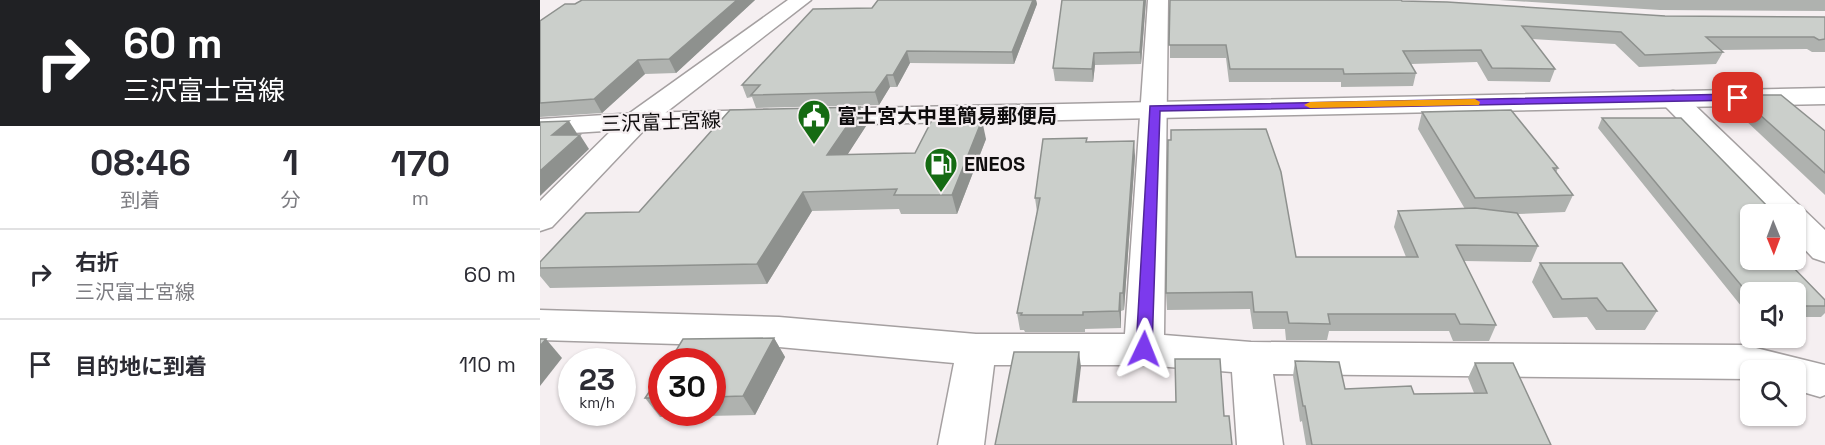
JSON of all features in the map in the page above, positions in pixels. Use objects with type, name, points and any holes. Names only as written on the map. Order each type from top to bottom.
[{"type":"street","points":[[540,220],[637,121],[801,0]]},
{"type":"street","points":[[1144,349],[1158,0]]},
{"type":"street","name":"三沢富士宮線","points":[[540,127],[637,121],[1154,108],[1825,96]]},
{"type":"street","points":[[1673,99],[1779,204]]},
{"type":"street","points":[[1806,231],[1825,250]]},
{"type":"street","points":[[540,325],[779,332],[976,350],[1144,349],[1251,358],[1744,361],[1810,376]]},
{"type":"street","points":[[961,445],[976,350]]},
{"type":"street","points":[[1251,358],[1260,445]]},
{"type":"building","points":[[582,0],[737,0],[669,59],[638,60],[594,99],[540,103],[540,21],[565,4],[575,4]]},
{"type":"building","points":[[878,0],[1033,0],[1012,52],[907,51],[893,75],[887,75],[875,92],[751,95],[760,85],[742,85],[813,9],[872,8]]},
{"type":"building","points":[[1062,0],[1144,0],[1140,52],[1094,53],[1092,69],[1053,68]]},
{"type":"building","points":[[1170,0],[1401,0],[1665,16],[1825,17],[1825,39],[1819,40],[1814,37],[1706,37],[1723,52],[1645,55],[1621,32],[1522,26],[1555,69],[1492,68],[1481,50],[1403,51],[1416,73],[1344,74],[1343,69],[1230,69],[1226,45],[1169,45]]},
{"type":"building","points":[[1760,95],[1781,95],[1825,131],[1825,173],[1750,106]]},
{"type":"building","points":[[860,107],[827,155],[915,153],[932,120],[982,120],[952,195],[894,195],[897,189],[803,192],[757,264],[540,268],[540,262],[586,213],[639,212],[730,110]]},
{"type":"building","points":[[1511,110],[1558,168],[1553,168],[1573,195],[1475,198],[1422,112]]},
{"type":"building","points":[[1602,118],[1681,118],[1765,204],[1740,204],[1740,270],[1796,270],[1825,300],[1825,306],[1806,306],[1806,282],[1740,282],[1740,284]]},
{"type":"building","points":[[569,121],[552,135],[580,135],[540,171],[540,122]]},
{"type":"building","points":[[1266,129],[1281,172],[1296,257],[1418,257],[1398,211],[1475,208],[1517,213],[1538,246],[1456,245],[1496,325],[1460,324],[1455,314],[1328,314],[1330,324],[1289,323],[1287,312],[1254,312],[1252,292],[1166,293],[1168,140],[1171,140],[1171,130]]},
{"type":"building","points":[[1087,138],[1086,142],[1134,141],[1123,293],[1120,293],[1119,311],[1083,312],[1083,315],[1021,315],[1022,313],[1017,313],[1040,198],[1035,198],[1043,139]]},
{"type":"building","points":[[1540,263],[1622,263],[1657,311],[1607,311],[1597,298],[1562,299]]},
{"type":"building","points":[[774,338],[743,396],[726,397],[726,348],[678,348],[683,339]]},
{"type":"building","points":[[1014,352],[1079,352],[1073,402],[1176,402],[1175,359],[1220,359],[1224,416],[1229,416],[1232,445],[995,445]]},
{"type":"building","points":[[1295,361],[1339,362],[1345,389],[1411,386],[1414,394],[1487,393],[1475,363],[1513,363],[1551,445],[1312,445]]},
{"type":"slow traffic","points":[[1310,105],[1475,102]]},
{"type":"place","name":"富士宮大中里簡易郵便局","points":[[814,145]]},
{"type":"place","name":"ENEOS","points":[[941,193]]},
{"type":"route","points":[[1144,349],[1154,108],[1738,98]]}]
